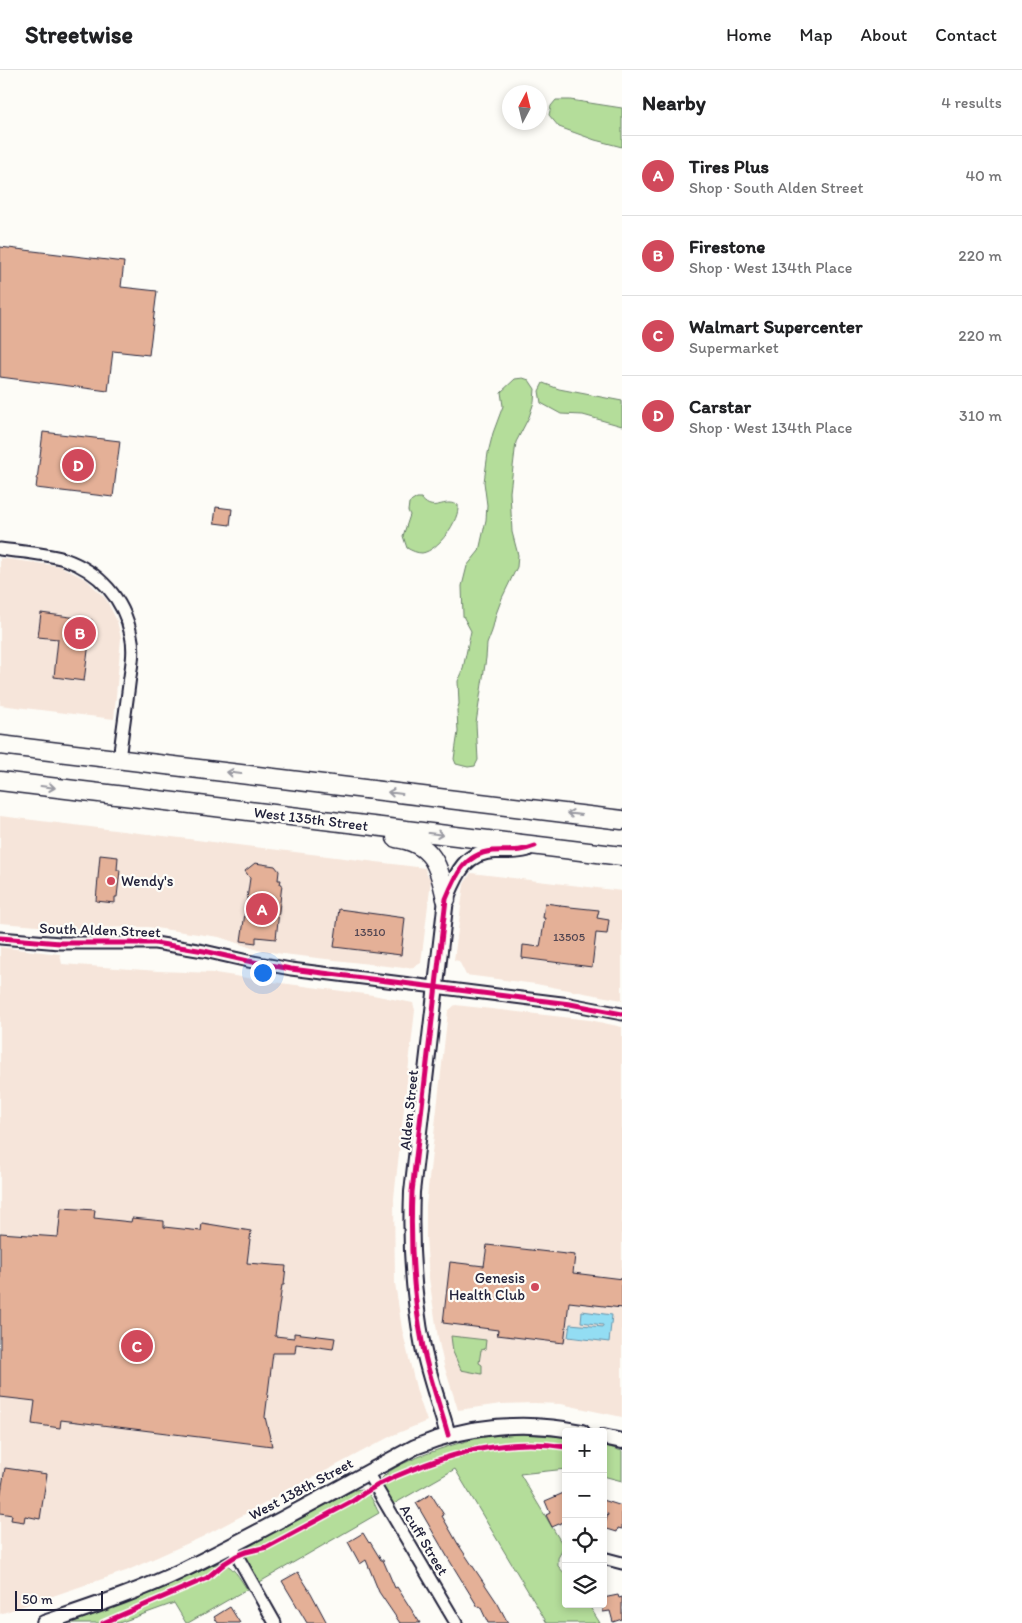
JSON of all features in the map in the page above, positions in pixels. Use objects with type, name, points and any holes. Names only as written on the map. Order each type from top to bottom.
[{"type":"main road","points":[[0,745],[622,820]]},
{"type":"main road","name":"West 135th Street","points":[[0,781],[622,856]]},
{"type":"main road","points":[[204,806],[209,815],[408,840],[417,843],[430,852],[442,880],[446,899]]},
{"type":"street","points":[[0,549],[50,555],[66,560],[96,576],[116,596],[131,635],[133,653],[119,760]]},
{"type":"street","name":"Alden Street","points":[[448,1436],[424,1349],[412,1256],[412,1192],[446,899],[453,881],[463,864],[474,856],[490,851],[521,851],[535,846]]},
{"type":"street","name":"South Alden Street","points":[[0,938],[60,942],[155,943],[204,950],[291,969],[570,1004],[622,1014]]},
{"type":"street","name":"West 138th Street","points":[[44,1623],[136,1590],[182,1570],[415,1446],[472,1430],[503,1426],[529,1425],[562,1428]]},
{"type":"street","points":[[607,1437],[622,1441]]},
{"type":"street","name":"Acuff Street","points":[[367,1472],[456,1623]]},
{"type":"street","points":[[231,1545],[275,1623]]},
{"type":"street","points":[[607,1559],[622,1564]]},
{"type":"shaded area","points":[[0,558],[60,566],[87,580],[106,599],[117,621],[121,638],[114,719],[0,705]]},
{"type":"shaded area","points":[[0,816],[425,868],[431,880],[421,963],[414,967],[404,968],[283,954],[258,950],[219,937],[148,927],[63,928],[0,923]]},
{"type":"shaded area","points":[[471,873],[622,891],[622,1000],[536,984],[466,975],[459,961],[454,960],[464,884]]},
{"type":"shaded area","points":[[0,947],[60,954],[62,964],[215,973],[373,995],[413,1003],[415,1010],[394,1198],[395,1283],[402,1329],[417,1392],[427,1421],[391,1436],[202,1537],[126,1571],[0,1614]]},
{"type":"shaded area","points":[[455,1005],[590,1020],[622,1027],[622,1417],[561,1404],[501,1404],[458,1410],[438,1338],[429,1278],[426,1237],[426,1206],[448,1011]]},
{"type":"green space","points":[[556,100],[570,100],[622,108],[622,147],[559,127],[549,115],[551,106]]},
{"type":"green space","points":[[523,378],[529,380],[535,389],[534,402],[529,417],[516,442],[510,492],[512,532],[518,555],[517,567],[502,598],[487,644],[476,723],[478,760],[475,766],[468,767],[456,764],[454,759],[458,732],[458,681],[462,673],[471,631],[463,616],[462,586],[467,566],[479,551],[486,520],[487,505],[484,482],[493,433],[503,406],[501,392],[515,379]]},
{"type":"green space","points":[[543,383],[559,389],[622,401],[622,426],[583,415],[561,414],[541,403],[539,391]]},
{"type":"green space","points":[[417,498],[421,498],[432,505],[449,503],[458,505],[455,519],[447,534],[435,547],[422,553],[414,552],[407,548],[403,536],[410,515],[408,511],[409,503]]},
{"type":"green space","points":[[451,1336],[486,1340],[485,1349],[481,1350],[479,1363],[482,1365],[482,1374],[461,1370],[453,1352]]},
{"type":"green space","points":[[522,1434],[562,1437],[562,1469],[520,1474],[562,1544],[558,1566],[562,1570],[562,1608],[591,1608],[600,1623],[547,1623],[455,1469],[392,1505],[380,1488],[380,1482],[385,1475],[410,1461],[460,1443],[498,1435]]},
{"type":"green space","points":[[607,1446],[622,1451],[622,1481],[607,1477]]},
{"type":"green space","points":[[362,1489],[370,1496],[379,1513],[258,1583],[243,1555],[248,1545],[355,1490]]},
{"type":"green space","points":[[220,1563],[229,1566],[247,1589],[188,1623],[186,1623],[174,1603],[119,1623],[71,1623],[165,1588]]},
{"type":"water","points":[[582,1311],[612,1315],[609,1342],[568,1337],[570,1324],[603,1327],[603,1325],[581,1322]]},
{"type":"building","points":[[0,247],[124,262],[121,287],[157,291],[149,355],[113,351],[108,391],[0,377]]},
{"type":"building","points":[[43,432],[120,441],[113,497],[36,488]]},
{"type":"building","points":[[216,507],[232,509],[230,525],[214,523]]},
{"type":"building","points":[[41,613],[92,620],[84,681],[54,677],[58,639],[38,637]]},
{"type":"building","name":"Wendy's","points":[[100,855],[118,857],[117,870],[120,870],[115,903],[96,901]]},
{"type":"building","points":[[255,863],[275,866],[279,871],[278,880],[281,880],[280,884],[282,884],[276,939],[256,937],[256,943],[241,941],[250,878],[245,871]]},
{"type":"building","points":[[545,903],[599,910],[597,918],[609,920],[607,934],[596,933],[592,967],[522,958],[523,945],[540,947],[545,918],[543,918]]},
{"type":"building","points":[[339,909],[405,918],[401,955],[334,947]]},
{"type":"building","points":[[61,1208],[95,1210],[94,1218],[131,1222],[132,1218],[164,1221],[164,1227],[201,1231],[202,1223],[251,1231],[247,1263],[286,1266],[275,1336],[294,1338],[294,1333],[335,1338],[333,1349],[296,1344],[295,1353],[273,1353],[265,1417],[272,1446],[61,1420],[60,1428],[32,1424],[35,1401],[0,1397],[0,1233],[58,1237]]},
{"type":"building","name":"Genesis Health Club","points":[[487,1245],[575,1255],[573,1273],[622,1279],[622,1308],[569,1302],[564,1343],[497,1335],[498,1330],[443,1323],[450,1262],[484,1266]]},
{"type":"building","points":[[5,1468],[47,1474],[40,1519],[25,1516],[24,1522],[11,1520],[12,1515],[0,1513],[0,1498]]},
{"type":"building","points":[[431,1494],[458,1544],[498,1604],[508,1623],[488,1623],[480,1606],[478,1607],[448,1558],[416,1503]]},
{"type":"building","points":[[562,1494],[562,1523],[552,1527],[546,1515],[550,1513],[545,1501]]},
{"type":"building","points":[[607,1501],[622,1506],[622,1529],[618,1528],[617,1532],[607,1529]]},
{"type":"building","points":[[363,1533],[381,1560],[383,1560],[395,1588],[397,1587],[420,1623],[400,1623],[379,1592],[366,1560],[360,1564],[348,1542]]},
{"type":"building","points":[[298,1572],[327,1623],[307,1623],[282,1581]]},
{"type":"building","points":[[618,1595],[619,1598],[622,1597],[622,1619],[613,1622],[610,1611],[603,1612],[603,1608],[607,1608],[607,1597]]},
{"type":"building","points":[[230,1607],[240,1623],[218,1623],[214,1617]]},
{"type":"cycle path","points":[[448,1435],[423,1347],[413,1270],[411,1231],[412,1192],[446,899],[457,875],[474,857],[492,851],[518,850],[535,846]]},
{"type":"cycle path","points":[[0,938],[60,943],[155,943],[291,969],[570,1004],[622,1014]]},
{"type":"cycle path","points":[[103,1623],[207,1578],[236,1556],[267,1547],[353,1501],[381,1483],[403,1473],[448,1457],[487,1448],[526,1444],[562,1447]]},
{"type":"place","name":"Carstar","points":[[78,465]]},
{"type":"place","name":"Firestone","points":[[80,633]]},
{"type":"place","name":"Wendy's","points":[[111,881]]},
{"type":"place","name":"Tires Plus","points":[[262,909]]},
{"type":"place","name":"Genesis Health Club","points":[[535,1287]]},
{"type":"place","name":"Walmart Supercenter","points":[[137,1346]]}]
